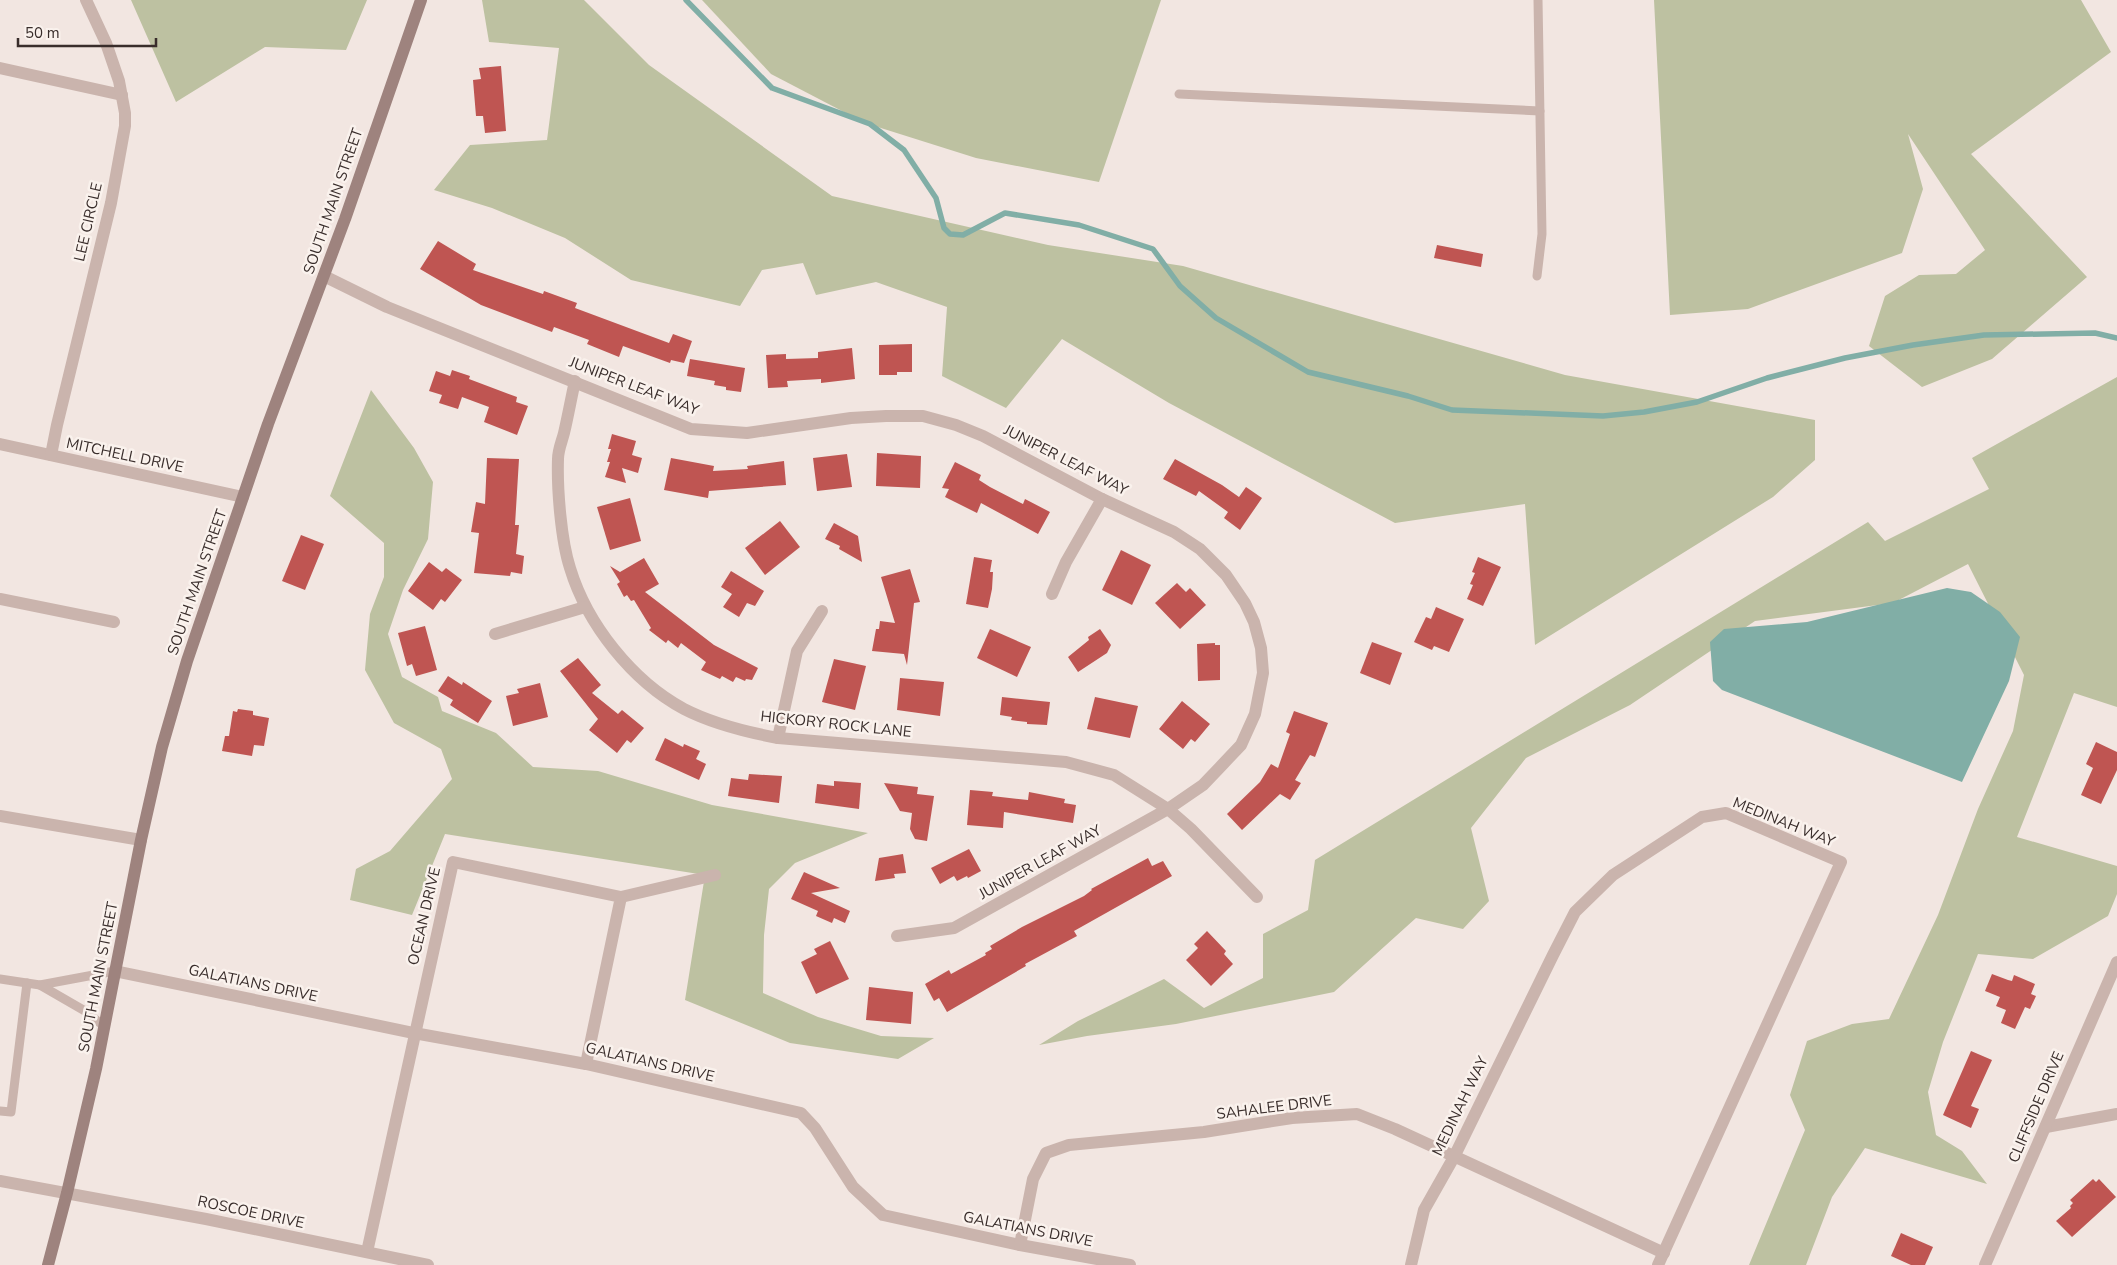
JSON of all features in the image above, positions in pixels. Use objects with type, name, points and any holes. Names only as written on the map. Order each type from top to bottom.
[{"type":"main road","name":"SOUTH MAIN STREET","points":[[48,1265],[68,1193],[162,747],[181,680],[268,424],[324,276],[421,0]]},
{"type":"street","name":"LEE CIRCLE","points":[[51,455],[111,203],[125,126],[122,95],[106,43],[86,0]]},
{"type":"street","points":[[0,68],[122,95]]},
{"type":"street","name":"JUNIPER LEAF WAY","points":[[324,276],[387,307],[691,428],[747,433],[851,418],[886,416],[923,416],[956,425],[983,436],[1102,498],[1174,532],[1200,549],[1226,575],[1254,622],[1261,648],[1263,673],[1261,690],[1255,714],[1240,745],[1203,785],[1168,809],[954,928],[897,936]]},
{"type":"street","name":"HICKORY ROCK LANE","points":[[575,381],[558,457],[562,531],[569,567],[585,607],[614,648],[645,682],[683,708],[710,720],[755,734],[778,738],[1066,762],[1114,775],[1168,809],[1191,829],[1257,897]]},
{"type":"street","name":"MITCHELL DRIVE","points":[[0,444],[243,497]]},
{"type":"street","points":[[1052,594],[1066,562],[1102,498]]},
{"type":"street","points":[[0,599],[114,622]]},
{"type":"street","points":[[495,634],[585,607]]},
{"type":"street","points":[[778,738],[796,651],[822,611]]},
{"type":"street","name":"MEDINAH WAY","points":[[1411,1265],[1424,1210],[1454,1157],[1575,912],[1613,875],[1702,818],[1726,813],[1841,862],[1658,1265]]},
{"type":"street","points":[[0,816],[141,840]]},
{"type":"street","name":"OCEAN DRIVE","points":[[367,1252],[453,862],[621,897]]},
{"type":"street","points":[[586,1064],[621,897],[716,875]]},
{"type":"street","name":"CLIFFSIDE DRIVE","points":[[1985,1265],[2117,962]]},
{"type":"street","name":"GALATIANS DRIVE","points":[[115,971],[414,1033],[586,1064],[801,1113],[815,1128],[853,1187],[883,1215],[1130,1265]]},
{"type":"street","name":"SAHALEE DRIVE","points":[[1020,1244],[1033,1179],[1046,1153],[1069,1145],[1204,1132],[1292,1118],[1357,1114],[1395,1129],[1664,1253]]},
{"type":"street","points":[[2046,1127],[2117,1114]]},
{"type":"street","name":"ROSCOE DRIVE","points":[[0,1181],[428,1265]]},
{"type":"lane","points":[[1537,276],[1542,234],[1538,0]]},
{"type":"lane","points":[[1179,94],[1540,111]]},
{"type":"lane","points":[[0,979],[40,985],[115,971]]},
{"type":"lane","points":[[0,1111],[11,1112],[27,983]]},
{"type":"lane","points":[[40,985],[85,1011],[104,1027]]},
{"type":"green space","points":[[131,0],[367,0],[346,50],[265,47],[176,102]]},
{"type":"green space","points":[[482,0],[584,0],[649,65],[832,196],[1048,245],[1183,266],[1565,375],[1815,420],[1815,460],[1773,497],[1535,645],[1525,504],[1395,523],[1169,403],[1062,339],[1006,408],[942,376],[947,307],[876,282],[816,295],[803,263],[762,270],[740,306],[631,280],[565,238],[492,208],[434,190],[470,145],[547,140],[559,48],[489,42]]},
{"type":"green space","points":[[702,0],[1161,0],[1099,182],[976,158],[865,123],[771,74]]},
{"type":"green space","points":[[1654,0],[2081,0],[2111,52],[1971,154],[2087,277],[1992,359],[1922,387],[1869,346],[1885,296],[1919,275],[1956,274],[1985,250],[1908,134],[1923,189],[1902,253],[1748,309],[1670,315]]},
{"type":"green space","points":[[2117,377],[2117,707],[2074,693],[2017,837],[2117,866],[2117,894],[2108,916],[2033,959],[1978,954],[1943,1042],[1928,1092],[1936,1135],[1962,1151],[1987,1184],[1865,1148],[1832,1197],[1806,1265],[1749,1265],[1805,1130],[1790,1095],[1807,1041],[1852,1024],[1889,1019],[1938,915],[1978,809],[2013,731],[2024,675],[1968,564],[1893,603],[1755,621],[1630,705],[1526,758],[1471,828],[1489,901],[1463,929],[1416,918],[1334,992],[1176,1024],[1087,1036],[1039,1045],[1078,1021],[1164,979],[1204,1008],[1263,978],[1263,934],[1308,910],[1315,860],[1868,522],[1885,541],[1989,489],[1972,458]]},
{"type":"green space","points":[[371,390],[414,448],[433,482],[428,539],[403,590],[388,634],[402,677],[438,697],[442,711],[496,733],[533,767],[598,771],[712,805],[868,833],[795,863],[769,889],[764,935],[763,993],[818,1017],[881,1036],[934,1038],[898,1059],[790,1043],[685,1000],[705,875],[445,834],[412,915],[350,900],[356,869],[390,851],[452,779],[441,749],[394,723],[365,670],[370,614],[384,577],[384,543],[330,496]]},
{"type":"water","points":[[1947,588],[1971,592],[2000,612],[2020,637],[2009,681],[1962,782],[1722,690],[1713,681],[1710,642],[1724,629],[1807,622]]},
{"type":"building","points":[[501,66],[506,131],[485,133],[483,116],[476,116],[473,80],[481,79],[479,68]]},
{"type":"building","points":[[438,241],[476,264],[473,270],[543,294],[544,291],[577,303],[575,308],[669,343],[673,334],[692,341],[684,363],[671,360],[670,363],[623,346],[619,357],[587,344],[589,340],[554,327],[552,332],[481,305],[420,269]]},
{"type":"building","points":[[1437,245],[1483,254],[1481,267],[1434,258]]},
{"type":"building","points":[[912,344],[912,372],[897,372],[897,375],[879,375],[879,345]]},
{"type":"building","points":[[852,348],[855,379],[821,383],[821,379],[787,381],[788,387],[768,388],[766,355],[786,354],[786,359],[818,358],[818,352]]},
{"type":"building","points":[[690,359],[745,368],[741,392],[726,390],[726,387],[714,385],[715,381],[687,376]]},
{"type":"building","points":[[452,370],[470,376],[469,379],[517,397],[516,402],[528,406],[517,435],[484,422],[489,407],[462,397],[458,409],[439,403],[442,395],[429,391],[436,371],[450,376]]},
{"type":"building","points":[[612,434],[636,441],[632,455],[642,458],[638,473],[622,468],[626,483],[605,477],[610,462],[607,462],[611,449],[608,449]]},
{"type":"building","points":[[877,453],[921,456],[920,488],[876,486]]},
{"type":"building","points":[[847,454],[852,487],[817,491],[813,458]]},
{"type":"building","points":[[487,458],[519,459],[515,525],[519,525],[516,554],[524,556],[522,574],[511,572],[510,576],[474,573],[479,533],[471,532],[476,502],[485,504]]},
{"type":"building","points":[[671,458],[714,466],[713,471],[748,469],[747,466],[784,461],[786,485],[709,491],[708,498],[664,490]]},
{"type":"building","points":[[1175,459],[1222,485],[1239,497],[1246,487],[1262,498],[1240,530],[1224,518],[1228,512],[1199,491],[1196,496],[1163,479]]},
{"type":"building","points":[[955,462],[981,475],[979,480],[990,487],[1023,504],[1025,499],[1050,512],[1038,534],[981,503],[977,513],[945,497],[949,489],[942,488]]},
{"type":"building","points":[[630,498],[641,541],[610,550],[597,507]]},
{"type":"building","points":[[780,521],[800,547],[765,575],[745,548]]},
{"type":"building","points":[[834,523],[858,536],[862,562],[839,549],[840,546],[825,539]]},
{"type":"building","points":[[301,535],[324,544],[305,590],[282,581]]},
{"type":"building","points":[[1121,550],[1151,565],[1132,605],[1102,590]]},
{"type":"building","points":[[974,557],[992,560],[990,572],[993,572],[992,589],[988,608],[966,604]]},
{"type":"building","points":[[1478,557],[1501,567],[1483,606],[1467,599],[1473,585],[1470,584],[1475,573],[1472,572]]},
{"type":"building","points":[[644,558],[659,584],[645,592],[714,645],[758,668],[752,680],[746,679],[745,681],[736,677],[733,682],[722,676],[720,679],[701,670],[706,662],[681,643],[678,648],[668,640],[666,643],[649,630],[651,628],[634,600],[631,601],[627,595],[624,597],[617,584],[620,582],[610,566],[620,572]]},
{"type":"building","points":[[429,562],[442,572],[446,568],[462,580],[445,602],[441,599],[433,610],[408,591]]},
{"type":"building","points":[[910,569],[920,602],[914,603],[907,665],[904,654],[872,651],[876,629],[879,629],[880,621],[895,623],[881,577]]},
{"type":"building","points":[[731,571],[764,591],[755,606],[747,603],[739,617],[723,607],[732,594],[721,587]]},
{"type":"building","points":[[1177,583],[1186,592],[1190,588],[1206,605],[1180,629],[1155,603]]},
{"type":"building","points":[[1436,607],[1464,619],[1449,652],[1434,646],[1432,650],[1414,642],[1426,617],[1431,619]]},
{"type":"building","points":[[425,626],[437,670],[416,676],[412,664],[407,666],[398,633]]},
{"type":"building","points":[[990,629],[1031,647],[1017,677],[977,658]]},
{"type":"building","points":[[1100,629],[1111,645],[1107,653],[1078,672],[1068,657],[1089,640],[1088,637]]},
{"type":"building","points":[[1372,642],[1402,653],[1390,685],[1360,673]]},
{"type":"building","points":[[1215,643],[1215,645],[1220,645],[1220,680],[1198,681],[1197,644]]},
{"type":"building","points":[[578,658],[601,685],[592,693],[618,714],[622,710],[644,728],[631,743],[627,740],[617,753],[589,730],[598,719],[560,671]]},
{"type":"building","points":[[834,659],[866,666],[855,710],[822,702]]},
{"type":"building","points":[[448,676],[462,685],[463,682],[492,701],[478,723],[450,705],[453,700],[438,691]]},
{"type":"building","points":[[900,678],[944,682],[940,716],[897,710]]},
{"type":"building","points":[[540,683],[548,717],[513,726],[506,696],[519,693],[517,689]]},
{"type":"building","points":[[1002,697],[1050,702],[1047,725],[1027,724],[1027,722],[1011,720],[1012,717],[1000,715]]},
{"type":"building","points":[[1095,697],[1138,706],[1130,738],[1087,729]]},
{"type":"building","points":[[1182,701],[1210,724],[1195,742],[1191,739],[1183,749],[1159,729]]},
{"type":"building","points":[[238,709],[253,711],[253,715],[269,718],[264,746],[254,745],[252,756],[222,751],[225,736],[229,736],[233,711],[237,712]]},
{"type":"building","points":[[1294,711],[1328,723],[1315,757],[1310,755],[1295,780],[1301,783],[1290,800],[1280,794],[1242,830],[1227,814],[1260,782],[1271,764],[1278,768],[1290,734],[1286,732]]},
{"type":"building","points":[[665,738],[683,747],[684,744],[700,751],[696,759],[706,764],[699,780],[655,760]]},
{"type":"building","points":[[2096,742],[2117,752],[2117,770],[2101,804],[2081,795],[2093,768],[2086,764]]},
{"type":"building","points":[[749,774],[782,776],[779,803],[728,796],[731,778],[748,780]]},
{"type":"building","points":[[834,781],[861,783],[859,809],[815,803],[817,784],[834,786]]},
{"type":"building","points":[[884,783],[918,787],[917,794],[934,796],[927,841],[915,839],[910,829],[912,813],[900,811]]},
{"type":"building","points":[[970,790],[993,792],[992,796],[1028,800],[1029,792],[1065,799],[1064,803],[1076,805],[1073,823],[1004,812],[1003,828],[967,825]]},
{"type":"building","points":[[969,849],[981,871],[957,881],[954,876],[940,884],[931,868]]},
{"type":"building","points":[[903,854],[906,873],[894,874],[895,878],[875,881],[879,858]]},
{"type":"building","points":[[1148,858],[1152,866],[1163,861],[1172,876],[1074,931],[1077,936],[1025,964],[1026,966],[947,1012],[939,998],[934,1001],[925,984],[949,970],[951,974],[986,955],[985,953],[992,949],[990,946],[1022,927],[1084,896],[1091,889]]},
{"type":"building","points":[[804,872],[840,888],[811,893],[850,911],[845,923],[834,918],[832,923],[816,916],[818,911],[791,899]]},
{"type":"building","points":[[1207,931],[1226,951],[1224,954],[1233,964],[1211,986],[1186,960],[1198,948],[1194,944]]},
{"type":"building","points":[[830,941],[849,979],[816,994],[801,962],[817,954],[814,949]]},
{"type":"building","points":[[1992,974],[2012,981],[2014,975],[2035,984],[2031,994],[2036,996],[2030,1009],[2025,1007],[2015,1029],[2001,1023],[2006,1010],[1996,1006],[2000,997],[1985,991]]},
{"type":"building","points":[[869,987],[913,992],[911,1024],[866,1020]]},
{"type":"building","points":[[1971,1051],[1992,1060],[1971,1106],[1979,1109],[1971,1128],[1943,1115]]},
{"type":"building","points":[[2093,1179],[2096,1182],[2099,1179],[2116,1197],[2072,1237],[2056,1221],[2071,1208],[2070,1206],[2073,1203],[2070,1200]]},
{"type":"building","points":[[1901,1233],[1933,1247],[1925,1265],[1911,1265],[1891,1256]]},
{"type":"waterway","points":[[686,0],[772,88],[870,124],[904,150],[936,198],[944,228],[950,234],[963,235],[1005,213],[1079,225],[1153,249],[1180,286],[1216,318],[1308,372],[1408,396],[1452,410],[1603,416],[1644,412],[1697,402],[1767,378],[1845,358],[1913,345],[1984,335],[2095,333],[2117,338]]}]
